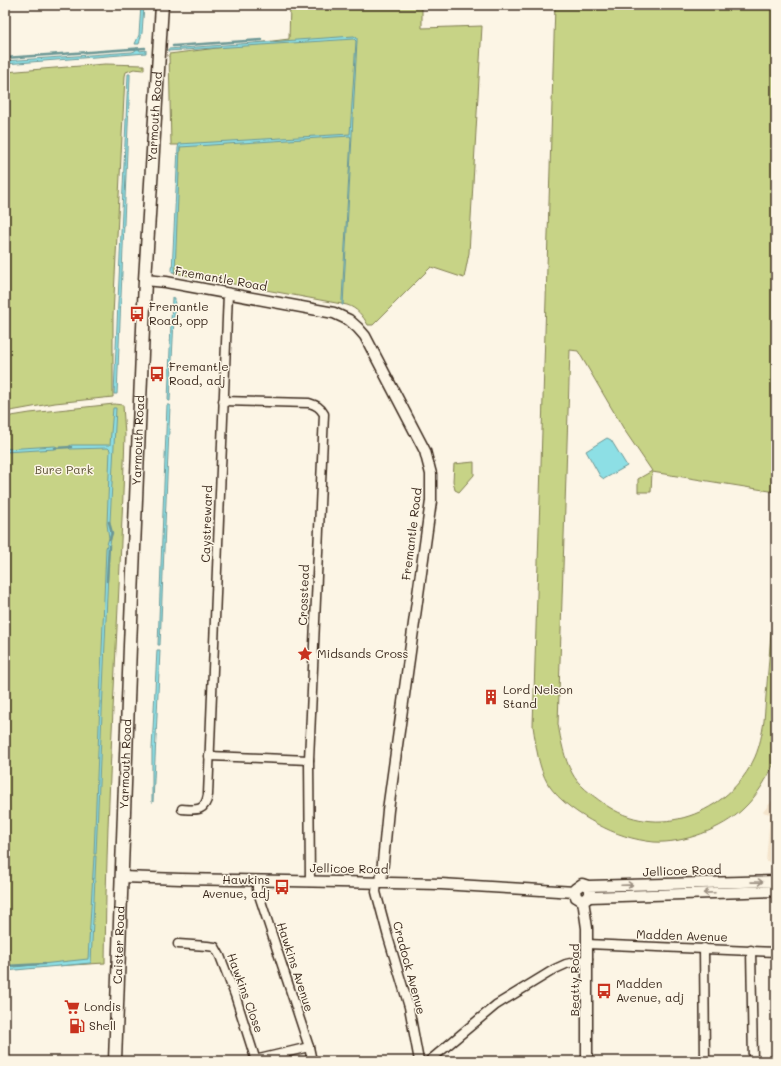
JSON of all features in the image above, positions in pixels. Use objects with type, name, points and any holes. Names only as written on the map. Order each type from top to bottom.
[{"type":"main road","name":"Yarmouth Road","points":[[122,877],[145,280],[162,5]]},
{"type":"main road","name":"Caister Road","points":[[115,1061],[122,877]]},
{"type":"street","name":"Fremantle Road","points":[[145,280],[166,282],[334,313],[349,320],[365,336],[425,450],[430,470],[432,490],[431,501],[379,882]]},
{"type":"street","name":"Caystreward","points":[[182,809],[195,810],[201,808],[207,803],[208,795],[228,293]]},
{"type":"street","name":"Crosstead","points":[[224,401],[309,403],[315,404],[324,414],[309,760],[310,882]]},
{"type":"street","points":[[209,756],[309,760]]},
{"type":"street","name":"Jellicoe Road","points":[[122,877],[441,884],[575,892],[575,889],[584,884],[588,886],[776,881]]},
{"type":"street","name":"Hawkins Avenue","points":[[257,880],[257,889],[309,1047],[312,1061]]},
{"type":"street","name":"Cradock Avenue","points":[[379,882],[376,892],[409,1008],[419,1061]]},
{"type":"street","points":[[575,892],[576,897],[586,899],[590,892],[588,886]]},
{"type":"street","name":"Jellicoe Road","points":[[586,899],[776,891]]},
{"type":"street","name":"Beatty Road","points":[[586,899],[588,944],[587,1061]]},
{"type":"street","name":"Hawkins Close","points":[[178,944],[215,947],[235,995],[256,1060],[309,1047]]},
{"type":"street","name":"Madden Avenue","points":[[588,944],[776,952]]},
{"type":"street","points":[[704,948],[705,1061]]},
{"type":"street","points":[[751,950],[753,1061]]},
{"type":"street","points":[[429,1061],[496,1005],[555,969],[582,959],[588,959]]},
{"type":"shaded area","points":[[776,796],[776,862],[766,862],[770,814],[763,812]]},
{"type":"green space","points":[[290,5],[422,5],[422,28],[482,26],[469,253],[464,278],[431,267],[373,325],[368,325],[364,318],[354,308],[347,305],[174,273],[180,145],[171,145],[169,54],[289,39]]},
{"type":"green space","points":[[555,5],[776,5],[776,492],[652,472],[651,492],[638,492],[638,479],[652,471],[625,431],[578,351],[570,350],[558,724],[563,749],[569,767],[578,782],[586,790],[603,803],[624,815],[645,820],[668,821],[689,816],[709,807],[728,794],[743,777],[755,757],[760,744],[764,721],[776,571],[777,746],[775,761],[757,793],[735,816],[725,823],[702,834],[665,842],[639,840],[611,831],[570,807],[548,784],[538,756],[533,726]]},
{"type":"green space","points":[[105,64],[144,65],[144,70],[134,69],[126,72],[125,76],[113,316],[113,397],[55,403],[5,412],[5,72]]},
{"type":"green space","name":"Bure Park","points":[[114,404],[123,405],[125,435],[110,765],[105,963],[5,969],[5,417]]},
{"type":"green space","points":[[474,462],[474,475],[459,492],[455,490],[453,481],[454,464]]},
{"type":"water","points":[[141,5],[144,5],[142,33],[139,44],[135,44],[139,35]]},
{"type":"water","points":[[354,36],[357,38],[357,41],[343,305],[342,299],[350,136],[180,147],[175,272],[172,272],[179,144],[350,134],[356,41],[354,39],[168,51],[168,49]]},
{"type":"water","points":[[136,48],[139,48],[140,51],[146,50],[146,53],[5,64],[5,61],[132,52],[135,51]]},
{"type":"water","points":[[128,74],[130,74],[130,77],[117,394],[114,394]]},
{"type":"water","points":[[172,297],[175,298],[170,401],[168,401]]},
{"type":"water","points":[[167,405],[170,405],[160,645],[158,645]]},
{"type":"water","points":[[113,408],[116,408],[110,521],[111,539],[109,548],[96,854],[94,854],[106,548],[109,538],[107,524],[110,450],[108,448],[70,449],[68,447],[71,445],[110,445]]},
{"type":"water","points":[[607,438],[611,440],[627,466],[604,479],[600,476],[586,451]]},
{"type":"water","points":[[57,447],[55,449],[5,452],[5,449]]},
{"type":"water","points":[[157,650],[160,650],[152,802],[152,749]]},
{"type":"water","points":[[94,856],[96,856],[91,963],[5,971],[5,968],[88,959]]},
{"type":"waterway","points":[[173,46],[262,40]]},
{"type":"waterway","points":[[5,58],[145,48]]},
{"type":"waterway","points":[[55,448],[71,447]]},
{"type":"waterway","points":[[109,522],[112,533],[110,539]]},
{"type":"waterway","points":[[107,581],[109,546]]},
{"type":"waterway","points":[[5,966],[44,964]]},
{"type":"place","name":"Fremantle Road, opp","points":[[137,314]]},
{"type":"place","name":"Fremantle Road, adj","points":[[157,374]]},
{"type":"place","name":"Midsands Cross","points":[[305,654]]},
{"type":"place","name":"Lord Nelson Stand","points":[[491,697]]},
{"type":"place","name":"Hawkins Avenue, adj","points":[[282,887]]},
{"type":"place","name":"Madden Avenue, adj","points":[[604,991]]},
{"type":"place","name":"Londis","points":[[72,1007]]},
{"type":"place","name":"Shell","points":[[77,1026]]}]
